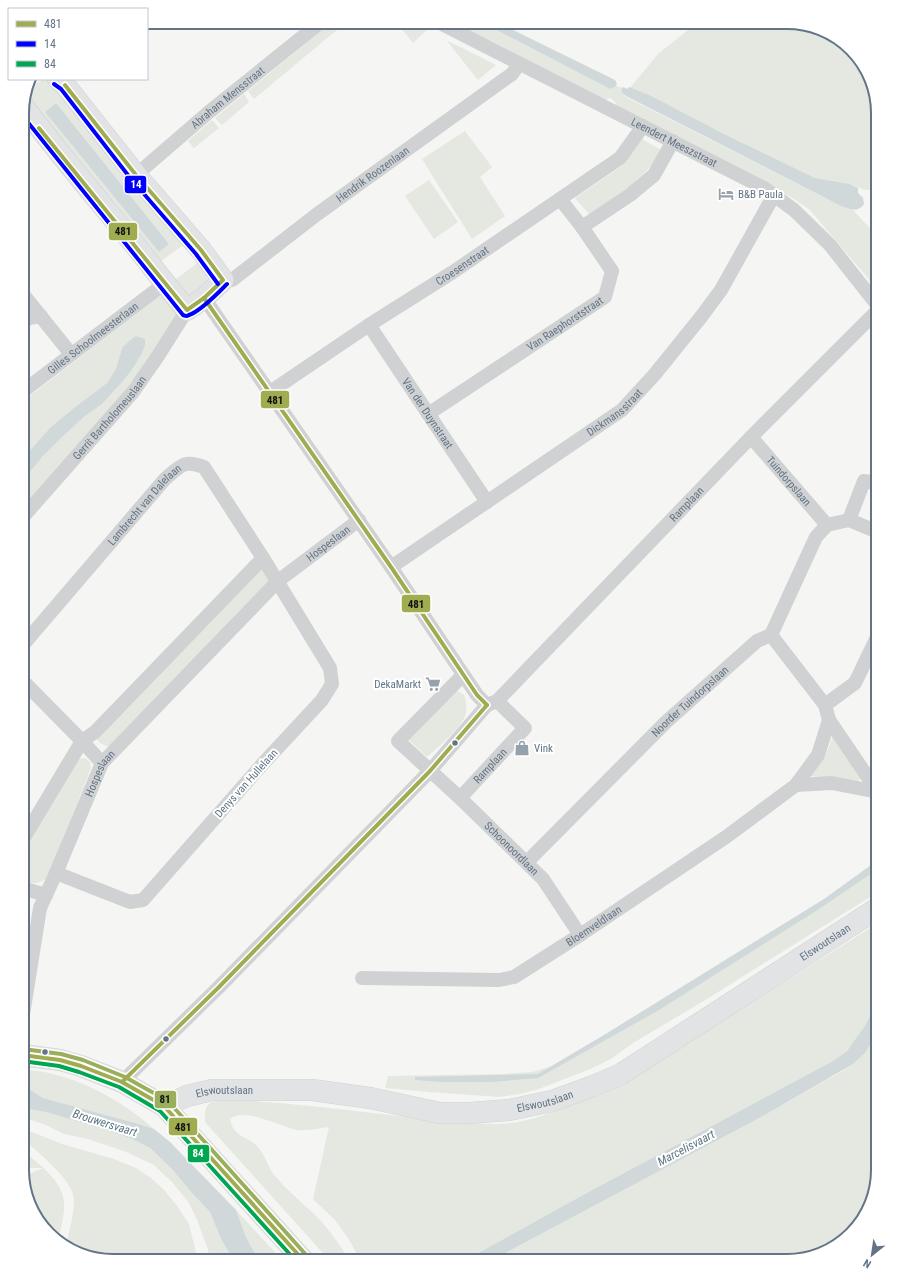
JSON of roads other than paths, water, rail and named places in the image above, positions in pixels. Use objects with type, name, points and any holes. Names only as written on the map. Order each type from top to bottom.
[{"type":"street","name":"Abraham Mensstraat","points":[[136,175],[209,112],[312,29]]},
{"type":"street","name":"Leendert Meeszstraat","points":[[452,29],[764,188],[794,210],[830,245],[871,297]]},
{"type":"street","name":"Hendrik Roozenlaan","points":[[223,280],[232,280],[328,206],[512,74],[519,64]]},
{"type":"street","points":[[29,114],[134,243],[164,284],[187,310],[204,298],[223,280],[201,250],[136,175],[65,85],[59,80]]},
{"type":"street","name":"Croesenstraat","points":[[270,392],[369,325],[453,272],[620,158],[643,126]]},
{"type":"street","points":[[582,227],[630,195],[654,175],[673,141]]},
{"type":"street","name":"Dickmansstraat","points":[[391,568],[622,410],[655,374],[721,290],[774,195]]},
{"type":"street","name":"Van Raephorststraat","points":[[428,414],[605,297],[612,271],[582,227],[560,199]]},
{"type":"street","name":"Gilles Schoolmeesterlaan","points":[[29,387],[164,284]]},
{"type":"street","points":[[204,298],[359,520],[477,695],[492,703]]},
{"type":"street","points":[[29,301],[71,354]]},
{"type":"street","name":"Gerrit Bartholomeuslaan","points":[[29,510],[133,392],[187,310]]},
{"type":"street","points":[[29,318],[41,316]]},
{"type":"street","name":"Ramplaan","points":[[122,1082],[219,987],[430,772],[492,703],[751,437],[871,317]]},
{"type":"street","name":"Van der Duynstraat","points":[[369,325],[487,502]]},
{"type":"street","name":"Tuindorpslaan","points":[[751,437],[828,525]]},
{"type":"street","name":"Lambrecht van Dalelaan","points":[[29,638],[165,478],[183,464],[194,463],[204,467],[263,558]]},
{"type":"street","points":[[849,520],[864,481],[871,482]]},
{"type":"street","name":"Hospeslaan","points":[[29,978],[40,908],[56,874],[102,762],[278,581],[359,520]]},
{"type":"street","points":[[871,526],[849,520],[828,525],[816,537],[771,635],[825,705],[829,720],[871,782]]},
{"type":"street","points":[[29,829],[82,741],[95,732],[263,558],[278,581]]},
{"type":"street","name":"Denys van Hullelaan","points":[[56,874],[130,902],[143,900],[322,700],[332,684],[330,668],[278,581]]},
{"type":"street","name":"Noorder Tuindorpslaan","points":[[527,862],[666,722],[758,641],[771,635]]},
{"type":"street","points":[[825,705],[856,682],[871,650]]},
{"type":"street","points":[[430,772],[398,741],[463,675]]},
{"type":"street","points":[[29,687],[102,762]]},
{"type":"street","name":"Ramplaan","points":[[460,798],[525,728],[492,703]]},
{"type":"street","name":"Bloemveldlaan","points":[[362,978],[499,980],[514,977],[580,935],[726,836],[796,785],[818,756],[829,720]]},
{"type":"street","name":"Schoonoordlaan","points":[[430,772],[460,798],[543,879],[580,935]]},
{"type":"street","points":[[796,785],[832,783],[871,791]]},
{"type":"street","points":[[29,890],[46,895]]},
{"type":"street","name":"Elswoutslaan","points":[[164,1106],[202,1092],[219,1090],[312,1090],[370,1098],[440,1113],[469,1113],[509,1110],[552,1101],[594,1086],[621,1074],[871,913]]},
{"type":"street","points":[[29,1056],[67,1062],[81,1066],[122,1082],[164,1106],[298,1254]]},
{"type":"water","points":[[495,29],[511,29],[615,80],[617,84],[615,87],[610,89]]},
{"type":"water","points":[[623,87],[627,89],[629,87],[651,96],[724,134],[815,178],[850,184],[858,188],[858,193],[863,198],[864,204],[859,209],[851,209],[841,206],[626,96],[621,92]]},
{"type":"water","points":[[56,103],[169,244],[159,252],[45,112]]},
{"type":"water","points":[[136,336],[145,339],[145,345],[141,355],[131,371],[102,404],[85,416],[62,437],[42,457],[29,473],[29,452],[51,427],[107,383],[116,369],[122,348]]},
{"type":"water","points":[[871,865],[871,874],[816,911],[659,1010],[538,1078],[491,1082],[441,1082],[415,1080],[415,1077],[538,1074],[824,899]]},
{"type":"water","name":"Marcelisvaart","points":[[871,1014],[871,1043],[865,1053],[853,1064],[763,1116],[503,1254],[477,1254],[583,1195],[833,1061],[847,1051],[866,1024]]},
{"type":"water","name":"Brouwersvaart","points":[[29,1089],[43,1098],[154,1129],[170,1142],[236,1210],[246,1237],[255,1254],[230,1254],[221,1239],[210,1212],[172,1169],[150,1148],[130,1138],[46,1112],[29,1109]]},
{"type":"place","name":"B&B Paula","points":[[726,194]]},
{"type":"place","name":"DekaMarkt","points":[[433,684]]},
{"type":"place","name":"Vink","points":[[522,748]]}]
